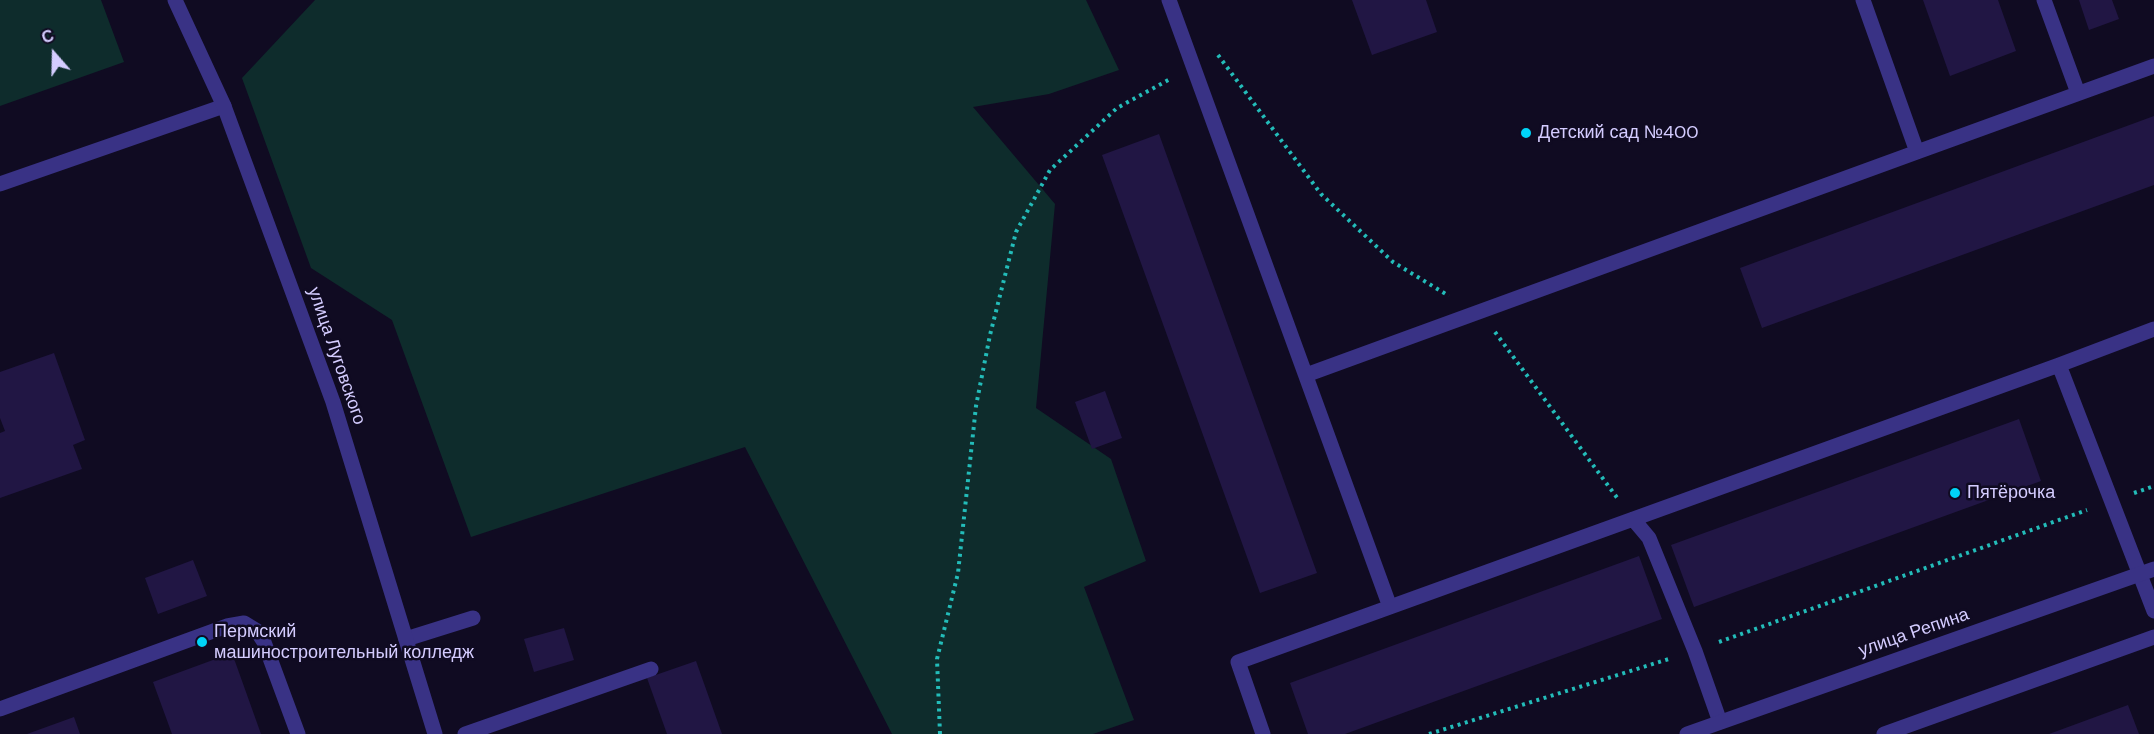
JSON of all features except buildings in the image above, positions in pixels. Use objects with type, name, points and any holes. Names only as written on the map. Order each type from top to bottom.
[{"type":"street","name":"улица Луговского","points":[[175,0],[224,106],[333,402],[435,734]]},
{"type":"street","points":[[1169,0],[1390,607]]},
{"type":"street","points":[[1863,0],[1917,152]]},
{"type":"street","points":[[2044,0],[2079,93]]},
{"type":"street","points":[[1306,375],[2154,66]]},
{"type":"street","points":[[0,184],[224,106]]},
{"type":"street","points":[[1263,734],[1238,662],[2154,329]]},
{"type":"street","points":[[2059,365],[2112,501],[2147,571],[2154,611]]},
{"type":"street","points":[[1633,519],[1649,538],[1695,651],[1720,722]]},
{"type":"street","name":"улица Репина","points":[[1687,734],[2147,571]]},
{"type":"street","points":[[406,639],[473,618]]},
{"type":"street","points":[[0,709],[227,626],[244,623],[257,631],[264,642],[298,734]]},
{"type":"street","points":[[1884,734],[2154,637]]},
{"type":"street","points":[[465,734],[651,669]]},
{"type":"path","points":[[1215,51],[1321,194],[1393,262],[1477,312],[1492,328],[1633,519]]},
{"type":"path","points":[[940,734],[937,659],[958,573],[976,406],[990,335],[1016,232],[1050,170],[1117,108],[1193,66]]},
{"type":"path","points":[[1429,734],[1695,651],[2154,486]]},
{"type":"green space","points":[[0,0],[101,0],[124,62],[0,106]]},
{"type":"green space","points":[[315,0],[1086,0],[1119,70],[1049,94],[973,107],[1055,204],[1036,408],[1111,459],[1146,561],[1084,587],[1134,720],[1093,734],[892,734],[745,447],[471,537],[392,320],[311,268],[242,78]]},
{"type":"place","name":"Детский сад №400","points":[[1526,133]]},
{"type":"place","name":"Пятёрочка","points":[[1955,493]]},
{"type":"place","name":"Пермский машиностроительный колледж","points":[[202,642]]}]
